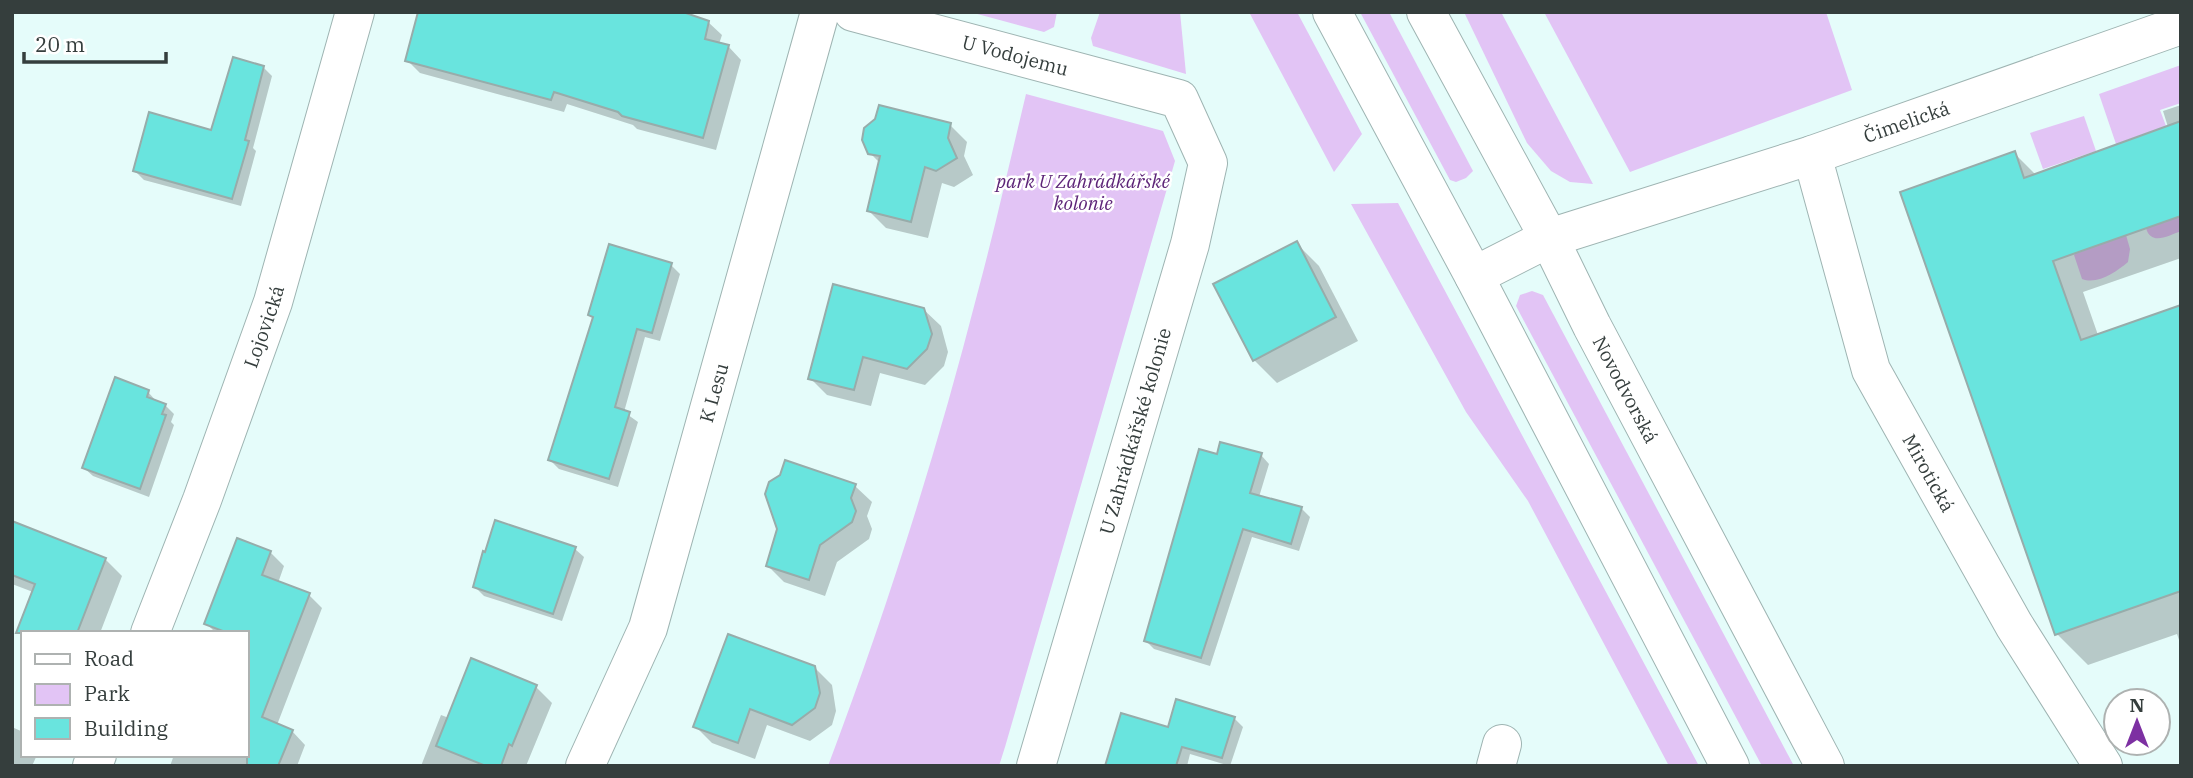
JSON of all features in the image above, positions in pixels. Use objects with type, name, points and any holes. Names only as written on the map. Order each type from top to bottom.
[{"type":"street","name":"Lojovická","points":[[151,631],[202,500],[273,302],[355,12]]},
{"type":"street","name":"K Lesu","points":[[584,766],[648,628],[820,12]]},
{"type":"street","name":"U Vodojemu","points":[[853,12],[1179,99]]},
{"type":"street","points":[[1332,12],[1474,276],[1730,766]]},
{"type":"street","name":"Novodvorská","points":[[1426,12],[1549,238],[1592,326],[1825,766]]},
{"type":"street","name":"Čimelická","points":[[1549,238],[1812,155],[2181,26]]},
{"type":"street","name":"U Zahrádkářské kolonie","points":[[1036,766],[1190,244],[1208,163],[1179,99]]},
{"type":"street","name":"Mirotická","points":[[1812,155],[1871,370],[2014,625],[2103,766]]},
{"type":"street","points":[[1474,276],[1549,238]]},
{"type":"green space","points":[[970,12],[1057,12],[1054,27],[1044,32]]},
{"type":"green space","points":[[1100,12],[1180,12],[1186,74],[1093,46],[1091,38]]},
{"type":"green space","points":[[1249,12],[1297,12],[1362,134],[1334,172]]},
{"type":"green space","points":[[1360,12],[1389,12],[1473,171],[1466,178],[1456,182],[1450,180]]},
{"type":"green space","points":[[1464,12],[1501,12],[1593,184],[1570,182],[1551,171],[1527,143]]},
{"type":"green space","points":[[1544,12],[1826,12],[1852,90],[1630,172]]},
{"type":"green space","points":[[2181,65],[2181,103],[2160,110],[2166,126],[2116,144],[2099,94]]},
{"type":"green space","name":"park U Zahrádkářské kolonie","points":[[1026,94],[1163,131],[1175,161],[1005,747],[999,766],[828,766],[870,650],[927,474],[984,270]]},
{"type":"green space","points":[[2084,116],[2096,151],[2043,169],[2030,133]]},
{"type":"green space","points":[[1398,203],[1699,766],[1669,766],[1528,501],[1466,412],[1351,204]]},
{"type":"green space","points":[[2181,216],[2181,231],[2156,238],[2148,234],[2146,228]]},
{"type":"green space","points":[[2126,235],[2130,249],[2128,262],[2100,279],[2082,279],[2074,255],[2076,252]]},
{"type":"green space","points":[[1532,291],[1543,295],[1794,766],[1762,766],[1516,306],[1520,295]]},
{"type":"building","points":[[418,12],[683,12],[709,21],[705,39],[729,45],[703,138],[622,116],[618,112],[554,92],[551,100],[405,61]]},
{"type":"building","points":[[233,57],[264,66],[245,140],[249,141],[232,199],[133,171],[149,112],[211,130]]},
{"type":"building","points":[[879,105],[951,123],[948,138],[957,158],[936,171],[925,167],[911,222],[867,211],[880,156],[868,154],[862,140],[864,128],[875,119]]},
{"type":"building","points":[[2181,121],[2181,216],[2053,261],[2081,340],[2181,305],[2181,591],[2055,635],[1900,192],[2015,151],[2024,178]]},
{"type":"building","points":[[1297,241],[1336,317],[1253,361],[1213,284]]},
{"type":"building","points":[[609,244],[672,263],[652,333],[637,329],[615,407],[630,412],[609,479],[548,460],[593,317],[588,315]]},
{"type":"building","points":[[833,284],[924,308],[932,334],[927,349],[907,369],[863,357],[854,390],[808,379]]},
{"type":"building","points":[[115,377],[149,390],[147,397],[166,404],[162,414],[166,415],[140,489],[82,468]]},
{"type":"building","points":[[1220,442],[1262,453],[1250,493],[1302,507],[1291,544],[1243,529],[1201,658],[1144,641],[1199,449],[1217,454]]},
{"type":"building","points":[[785,460],[856,484],[851,498],[856,511],[852,522],[820,545],[809,580],[766,566],[777,529],[765,494],[769,482],[780,475]]},
{"type":"building","points":[[495,520],[576,547],[553,614],[473,587]]},
{"type":"building","points":[[12,521],[106,558],[78,631],[16,633],[35,584],[12,575]]},
{"type":"building","points":[[237,538],[271,551],[262,575],[310,593],[262,717],[293,730],[278,766],[247,766],[248,631],[223,631],[204,624]]},
{"type":"building","points":[[728,634],[815,666],[820,693],[815,708],[792,725],[750,709],[738,743],[693,727]]},
{"type":"building","points":[[471,658],[537,685],[501,766],[486,766],[436,746]]},
{"type":"building","points":[[1176,699],[1235,717],[1222,758],[1182,747],[1176,766],[1105,766],[1121,713],[1168,727]]}]
